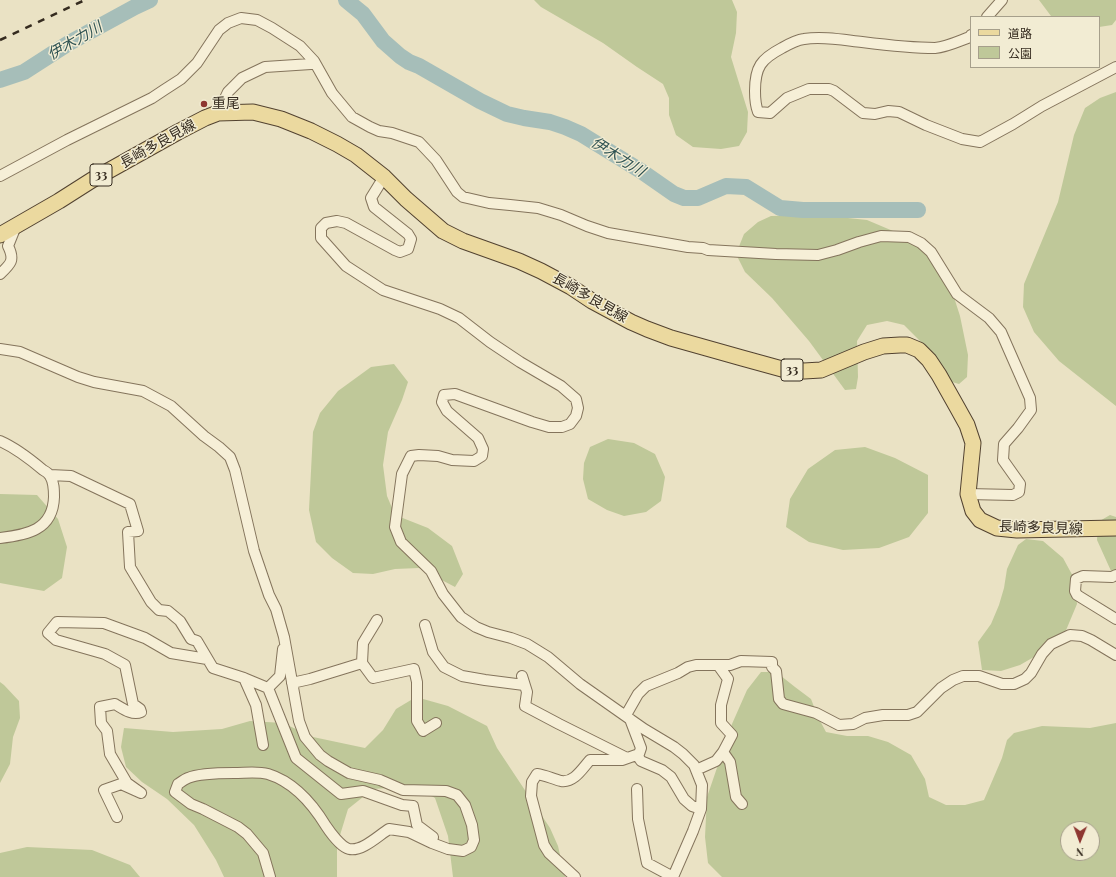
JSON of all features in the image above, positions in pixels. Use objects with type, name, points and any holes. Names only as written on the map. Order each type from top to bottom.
[{"type":"main road","name":"長崎多良見線","points":[[0,236],[92,180],[205,118],[218,113],[253,112],[280,119],[311,131],[337,144],[356,156],[384,177],[406,199],[443,231],[463,241],[519,261],[541,271],[571,286],[592,301],[648,330],[671,338],[782,369],[804,372],[821,370],[864,352],[883,346],[900,345],[919,350],[929,360],[958,407],[973,442],[968,494],[973,511],[980,520],[997,528],[1017,530],[1116,528]]},
{"type":"street","points":[[988,16],[1002,0]]},
{"type":"street","points":[[0,176],[67,140],[152,98],[181,79],[197,63],[219,30],[228,23],[241,18],[257,20],[300,46],[314,61],[332,93],[352,117],[370,128],[392,133],[419,142],[436,160],[457,192],[463,197],[489,203],[538,208],[561,214],[586,226],[608,233],[708,250],[818,255],[881,236],[909,237],[921,243],[931,252],[957,294],[989,318],[1001,332],[1030,398],[1031,410],[1004,444],[1003,460],[1020,484],[1019,492],[1013,495],[968,494]]},
{"type":"street","points":[[970,37],[937,48],[896,46],[840,39],[804,39],[790,43],[771,54],[761,63],[757,70],[755,81],[755,105],[758,112],[770,113],[787,98],[809,89],[829,89],[834,91],[863,113],[875,114],[888,111],[899,112],[926,126],[962,140],[980,142],[1116,66]]},
{"type":"street","points":[[218,113],[228,92],[242,78],[265,67],[311,64],[314,61]]},
{"type":"street","points":[[384,177],[371,198],[372,202],[374,207],[408,234],[411,239],[408,249],[400,252],[346,223],[337,221],[326,223],[321,228],[321,238],[346,266],[383,290],[440,309],[459,318],[490,342],[561,386],[576,399],[578,408],[576,416],[570,424],[562,427],[549,427],[455,394],[444,395],[442,402],[447,411],[478,438],[483,449],[482,456],[474,461],[452,460],[438,456],[411,456],[402,474],[395,527],[401,542],[430,571],[443,594],[461,617],[476,627],[488,632],[527,644],[548,657],[580,684],[644,729],[683,754],[694,765],[702,785],[701,809],[673,877],[647,862],[638,819],[637,789]]},
{"type":"street","points":[[0,274],[7,268],[12,260],[12,254],[8,246],[16,226]]},
{"type":"street","points":[[0,349],[20,352],[78,377],[94,382],[143,391],[171,406],[230,457],[235,470],[254,551],[269,595],[276,609],[284,637],[299,720],[305,737],[320,755],[349,773],[380,780],[403,790],[446,791],[457,795],[465,805],[472,825],[474,840],[471,847],[462,851],[448,849],[409,832],[389,829],[360,848],[350,850],[344,847],[332,835],[321,817],[300,793],[289,783],[268,774],[212,773],[189,777],[178,784],[175,792],[186,801],[204,808],[238,827],[247,834],[263,853],[270,877]]},
{"type":"street","points":[[0,441],[16,450],[50,475],[71,476],[130,504],[138,531],[128,532],[130,567],[151,602],[160,610],[168,611],[180,621],[192,639],[197,641],[213,668],[268,688],[296,758],[341,794],[363,791],[402,805],[413,806],[417,825],[433,837],[432,843]]},
{"type":"street","points":[[0,538],[18,536],[32,531],[42,525],[51,514],[54,502],[54,488],[50,475]]},
{"type":"street","points":[[1116,575],[1112,577],[1083,576],[1076,580],[1075,591],[1077,595],[1116,619]]},
{"type":"street","points":[[377,620],[363,643],[362,663],[373,678],[414,669],[417,682],[417,721],[423,731],[436,723]]},
{"type":"street","points":[[117,816],[104,790],[121,784],[141,793],[127,783],[110,754],[107,731],[101,723],[100,707],[115,704],[130,712],[141,712],[140,709],[133,704],[125,665],[105,654],[56,640],[48,633],[57,622],[104,623],[145,638],[171,653],[208,660]]},
{"type":"street","points":[[425,625],[433,652],[444,667],[462,676],[486,680],[523,680],[527,692],[525,706],[627,758]]},
{"type":"street","points":[[575,877],[549,853],[544,845],[531,796],[532,782],[537,774],[562,781],[569,781],[575,777],[590,760],[622,760],[637,755],[641,748],[628,717],[638,694],[646,686],[678,674],[688,667],[696,665],[730,665],[741,661],[772,662],[772,667],[776,671],[779,699],[784,704],[816,713],[839,725],[853,724],[865,718],[883,715],[908,715],[917,712],[941,688],[953,680],[964,676],[979,676],[1002,684],[1014,684],[1024,679],[1031,673],[1042,654],[1051,644],[1070,635],[1082,636],[1092,640],[1116,655]]},
{"type":"street","points":[[268,688],[280,676],[284,637]]},
{"type":"street","points":[[292,683],[362,663]]},
{"type":"street","points":[[696,770],[716,761],[723,752],[732,735],[721,723],[721,705],[728,679],[718,665]]},
{"type":"street","points":[[244,678],[256,705],[263,745]]},
{"type":"street","points":[[723,752],[730,762],[736,797],[742,804]]},
{"type":"street","points":[[637,755],[641,761],[662,770],[671,777],[684,799],[692,806],[701,809]]},
{"type":"green space","points":[[534,0],[732,0],[737,12],[736,33],[731,57],[748,112],[747,132],[739,146],[721,149],[693,147],[676,135],[669,115],[669,98],[663,84],[603,43],[541,7]]},
{"type":"green space","points":[[1039,0],[1116,0],[1116,20],[1112,25],[1100,27],[1100,16],[1051,16]]},
{"type":"green space","points":[[1116,92],[1116,406],[1059,361],[1034,332],[1023,307],[1024,284],[1058,202],[1074,135],[1085,108],[1100,98]]},
{"type":"green space","points":[[819,215],[867,220],[919,242],[952,291],[960,316],[968,355],[967,377],[959,384],[945,380],[932,353],[904,325],[887,321],[867,325],[857,341],[858,377],[856,389],[845,390],[809,341],[772,298],[745,272],[736,254],[744,234],[758,222],[771,216]]},
{"type":"green space","points":[[394,364],[408,382],[388,432],[383,465],[387,496],[395,515],[428,528],[452,546],[463,574],[455,587],[419,568],[395,569],[373,574],[353,573],[332,558],[316,542],[309,510],[313,432],[320,413],[338,391],[371,367]]},
{"type":"green space","points":[[608,439],[634,443],[655,454],[665,477],[661,501],[646,512],[624,516],[607,510],[588,499],[583,479],[584,463],[590,447]]},
{"type":"green space","points":[[865,447],[895,458],[928,475],[928,513],[909,537],[879,548],[843,550],[809,542],[786,527],[790,499],[808,469],[835,450]]},
{"type":"green space","points":[[0,494],[37,495],[58,519],[67,547],[62,578],[44,591],[0,583]]},
{"type":"green space","points":[[1110,515],[1116,517],[1116,582],[1097,540],[1098,522]]},
{"type":"green space","points":[[1026,539],[1043,541],[1063,558],[1075,580],[1077,604],[1064,635],[1046,650],[1020,665],[1001,671],[982,670],[978,642],[991,624],[999,605],[1007,569],[1018,545]]},
{"type":"green space","points":[[761,672],[776,672],[811,699],[826,732],[847,736],[868,736],[888,742],[911,755],[925,779],[929,797],[946,805],[965,805],[984,800],[1002,758],[1007,740],[1014,733],[1042,726],[1090,728],[1116,723],[1116,877],[722,877],[708,863],[705,837],[707,797],[732,724],[747,690]]},
{"type":"green space","points":[[0,682],[19,701],[20,718],[13,737],[10,764],[0,783]]},
{"type":"green space","points":[[416,697],[448,706],[487,726],[497,748],[550,828],[558,846],[565,877],[453,877],[448,836],[435,798],[415,786],[373,789],[348,809],[337,845],[337,877],[224,877],[216,860],[194,825],[167,799],[142,782],[126,767],[121,747],[124,728],[173,732],[222,729],[250,721],[283,723],[313,737],[365,748],[383,730],[396,709]]},
{"type":"green space","points":[[27,847],[92,850],[130,865],[140,877],[0,877],[0,853]]},
{"type":"waterway","name":"伊木力川","points":[[0,80],[24,72],[69,43],[150,0]]},
{"type":"waterway","name":"伊木力川","points":[[346,0],[363,14],[383,41],[409,62],[507,114],[550,122],[581,134],[641,171],[674,194],[684,198],[698,198],[726,186],[746,187],[780,208],[803,210],[918,210]]},
{"type":"railway","points":[[0,40],[85,0]]},
{"type":"place","name":"重尾","points":[[204,104]]}]
